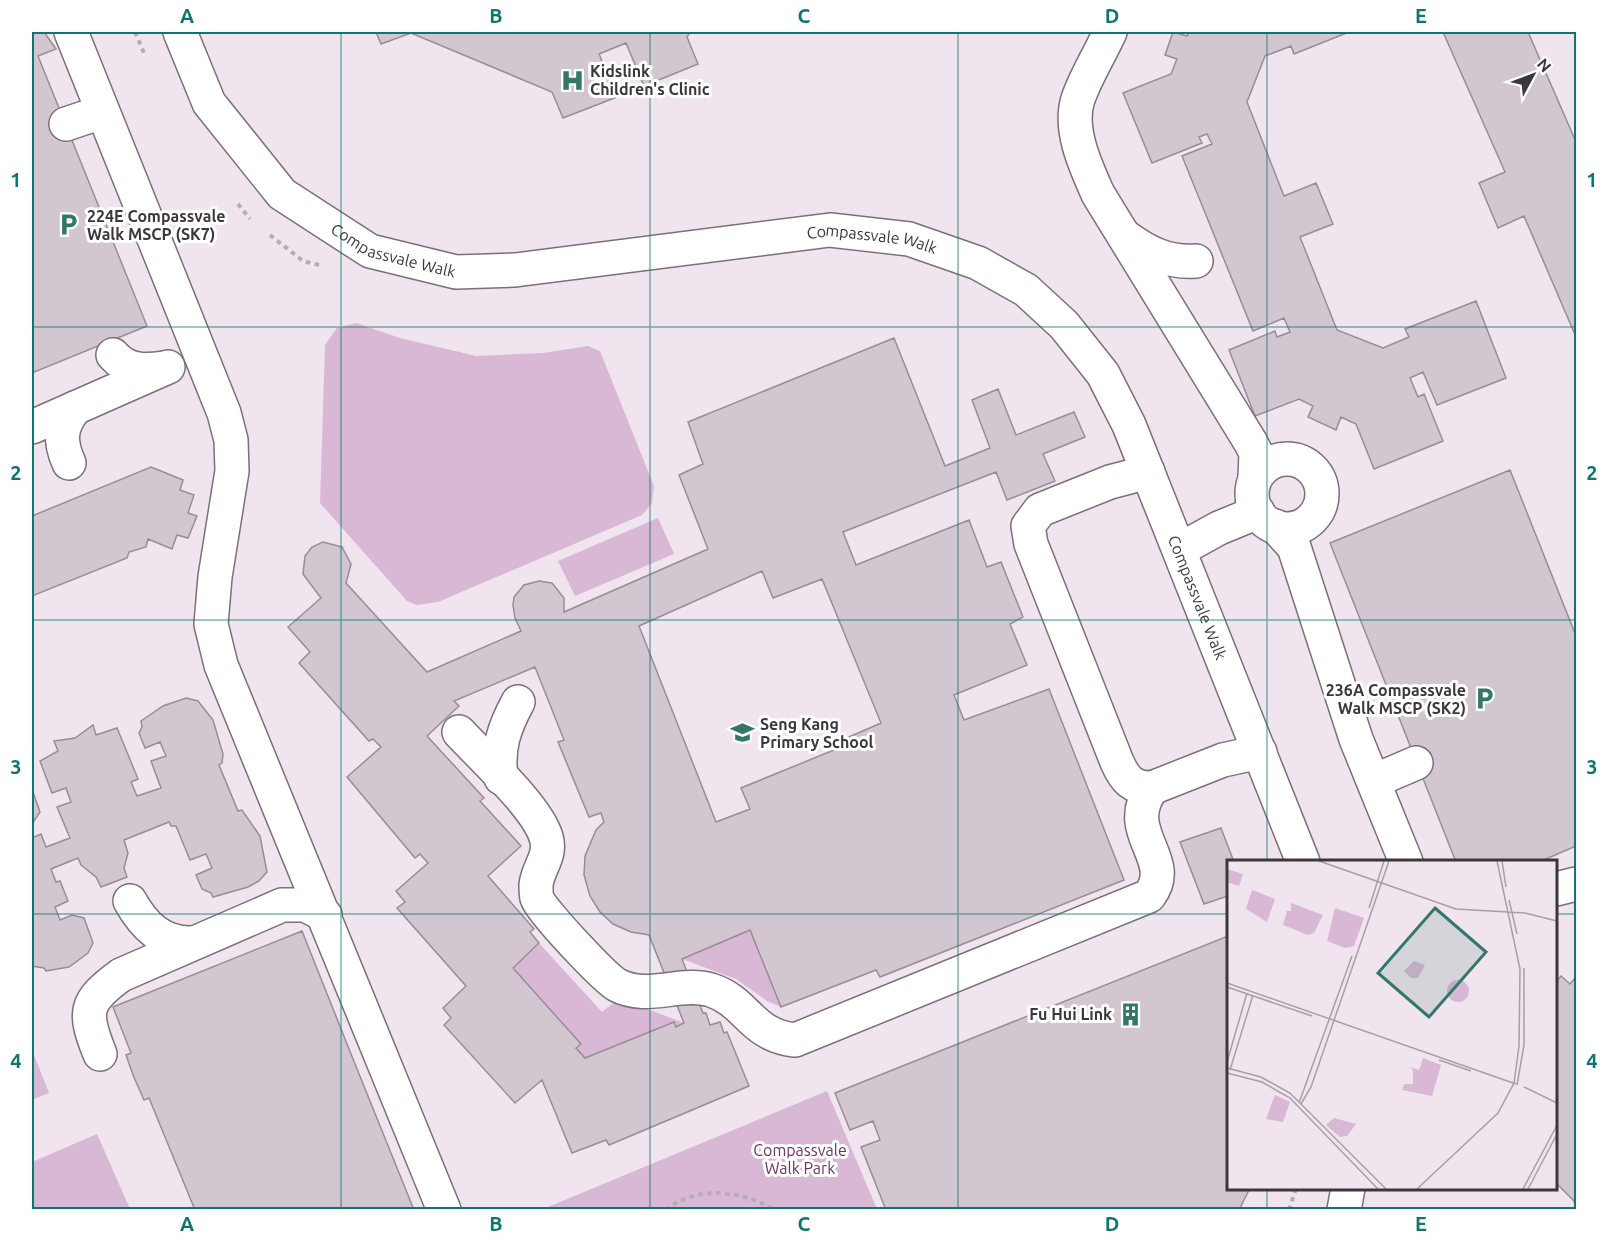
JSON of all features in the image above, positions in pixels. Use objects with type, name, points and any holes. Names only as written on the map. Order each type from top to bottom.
[{"type":"street","points":[[71,32],[224,413],[231,440],[232,471],[215,577],[211,624],[221,665],[444,1209]]},
{"type":"street","name":"Compassvale Walk","points":[[180,32],[209,103],[282,194],[370,251],[456,272],[515,270],[830,230],[909,239],[978,263],[1026,290],[1064,325],[1103,374],[1129,425],[1303,860]]},
{"type":"street","points":[[1110,32],[1077,101],[1076,126],[1084,163],[1111,195],[1122,234],[1251,442],[1256,453],[1256,478],[1253,490],[1266,519],[1289,538],[1294,547],[1356,739],[1406,860]]},
{"type":"street","points":[[66,124],[102,111]]},
{"type":"street","points":[[1122,234],[1153,254],[1167,260],[1196,261],[1177,289],[1175,319]]},
{"type":"street","points":[[113,355],[119,362],[134,369],[144,371],[168,367],[192,371],[211,385]]},
{"type":"street","points":[[32,427],[168,367]]},
{"type":"street","points":[[69,463],[64,452],[62,426],[75,408]]},
{"type":"street","points":[[1179,550],[1219,528],[1266,519],[1287,529],[1308,522],[1321,502],[1319,480],[1304,463],[1282,459],[1262,469],[1256,478]]},
{"type":"street","points":[[1148,472],[1110,482],[1040,510],[1028,526],[1031,544],[1122,774],[1130,784],[1140,788],[1152,788],[1223,760],[1260,752]]},
{"type":"street","points":[[501,778],[499,758],[501,737],[518,702]]},
{"type":"street","points":[[459,732],[538,819],[546,838],[548,853],[536,883],[537,899],[549,915],[617,985],[634,991],[656,991],[683,986],[720,993],[762,1030],[779,1038],[795,1040],[1149,896],[1159,879],[1158,869],[1140,823],[1140,813],[1152,788]]},
{"type":"street","points":[[1374,781],[1416,763]]},
{"type":"street","points":[[1557,889],[1576,884]]},
{"type":"street","points":[[130,901],[151,930],[175,944],[192,943]]},
{"type":"street","points":[[100,1054],[89,1026],[89,1009],[99,993],[135,968],[282,905],[305,905],[325,915]]},
{"type":"street","points":[[1344,1209],[1348,1190]]},
{"type":"path","points":[[135,32],[148,61]]},
{"type":"path","points":[[232,196],[254,222]]},
{"type":"path","points":[[262,228],[303,261],[325,267]]},
{"type":"path","points":[[1289,1209],[1295,1190]]},
{"type":"path","points":[[666,1209],[672,1204],[703,1195],[735,1192],[774,1209]]},
{"type":"green space","points":[[356,323],[400,338],[476,356],[543,353],[588,346],[600,351],[654,486],[652,503],[642,515],[438,602],[417,605],[407,601],[320,503],[325,345],[337,328]]},
{"type":"green space","points":[[658,518],[674,554],[575,596],[558,561]]},
{"type":"green space","points":[[750,930],[781,1007],[767,1001],[736,979],[682,959]]},
{"type":"green space","points":[[539,943],[602,1012],[619,998],[684,1023],[676,1027],[674,1022],[585,1058],[576,1048],[580,1044],[513,968]]},
{"type":"green space","points":[[32,1050],[49,1093],[32,1100]]},
{"type":"green space","name":"Compassvale Walk Park","points":[[827,1091],[877,1209],[543,1209]]},
{"type":"green space","points":[[97,1134],[130,1209],[32,1209],[32,1162]]},
{"type":"building","name":"224E Compassvale Walk MSCP (SK7)","points":[[32,32],[44,32],[56,49],[38,56],[147,326],[32,373]]},
{"type":"building","points":[[376,32],[690,32],[687,37],[698,64],[644,86],[626,43],[599,54],[617,97],[563,118],[552,92],[411,33],[381,44]]},
{"type":"building","points":[[1173,32],[1187,36],[1189,32],[1349,32],[1294,54],[1291,46],[1265,56],[1247,102],[1284,196],[1316,183],[1333,224],[1300,237],[1337,330],[1383,348],[1409,337],[1405,329],[1476,301],[1506,378],[1437,405],[1423,372],[1410,378],[1418,397],[1424,394],[1443,441],[1374,469],[1356,424],[1341,417],[1336,430],[1308,417],[1313,406],[1299,399],[1255,416],[1229,350],[1275,331],[1277,337],[1290,332],[1284,318],[1253,331],[1182,156],[1212,144],[1207,134],[1199,137],[1202,143],[1152,163],[1123,93],[1171,74],[1177,59],[1165,55]]},
{"type":"building","points":[[1443,32],[1528,32],[1576,142],[1576,337],[1524,216],[1498,228],[1479,183],[1505,172]]},
{"type":"building","points":[[894,338],[945,466],[990,448],[972,400],[998,389],[1016,435],[1074,412],[1085,437],[1043,454],[1055,481],[1007,500],[996,472],[843,532],[856,565],[969,520],[987,567],[1001,562],[1023,617],[1010,624],[1027,665],[954,695],[964,720],[1049,689],[1124,880],[880,977],[876,970],[781,1007],[750,930],[682,959],[703,1013],[706,1013],[710,1025],[720,1022],[724,1033],[727,1032],[749,1086],[609,1145],[606,1140],[572,1153],[542,1080],[515,1103],[444,1025],[451,1018],[443,1008],[466,986],[397,908],[405,902],[396,891],[428,863],[420,854],[415,858],[347,777],[381,747],[373,739],[369,741],[299,663],[310,652],[288,627],[321,598],[303,574],[305,556],[312,547],[323,542],[342,547],[351,564],[346,583],[427,672],[521,631],[515,618],[513,605],[514,597],[524,585],[539,581],[552,583],[564,598],[564,612],[708,549],[679,475],[703,464],[688,422]],"holes":[[[762,571],[773,598],[822,579],[881,723],[849,737],[851,743],[741,788],[750,809],[716,822],[639,626]],[[535,667],[564,740],[558,742],[589,817],[601,813],[604,822],[596,830],[585,856],[584,875],[590,896],[600,912],[613,924],[631,932],[649,935],[684,1023],[676,1027],[674,1022],[585,1058],[576,1048],[581,1044],[513,968],[539,943],[530,932],[534,929],[488,876],[521,846],[480,801],[484,798],[427,736],[459,706],[454,701]]]},
{"type":"building","points":[[151,467],[183,480],[180,490],[194,495],[188,513],[197,516],[188,538],[177,535],[172,549],[148,539],[146,547],[129,552],[127,558],[32,596],[32,516]]},
{"type":"building","name":"236A Compassvale Walk MSCP (SK2)","points":[[1510,470],[1576,636],[1576,846],[1544,860],[1455,860],[1330,543]]},
{"type":"building","points":[[186,698],[198,701],[213,720],[223,754],[222,763],[219,765],[238,811],[242,810],[260,836],[267,872],[259,881],[248,887],[213,897],[211,893],[202,889],[196,875],[212,868],[206,854],[190,860],[176,826],[171,826],[169,822],[124,840],[128,853],[124,868],[127,877],[101,887],[96,877],[81,865],[78,858],[51,869],[56,882],[60,881],[68,901],[55,907],[60,920],[72,915],[84,918],[93,943],[88,953],[69,967],[46,971],[44,968],[32,966],[32,838],[41,834],[46,847],[70,838],[57,807],[71,802],[66,788],[52,793],[40,761],[58,751],[54,741],[75,738],[93,725],[96,735],[117,728],[138,779],[131,782],[137,796],[161,788],[151,761],[166,756],[160,742],[145,748],[139,733],[142,727],[141,721],[163,706]]},
{"type":"building","points":[[32,789],[40,812],[32,824]]},
{"type":"building","points":[[1221,828],[1233,860],[1227,860],[1227,896],[1204,904],[1180,842]]},
{"type":"building","points":[[302,931],[414,1210],[195,1210],[149,1098],[144,1100],[133,1075],[126,1055],[131,1053],[113,1007]]},
{"type":"building","name":"Fu Hui Link","points":[[1227,936],[1227,1190],[1249,1190],[1239,1210],[886,1210],[861,1147],[880,1140],[873,1121],[850,1130],[835,1093]]},
{"type":"building","points":[[1561,976],[1570,984],[1576,977],[1576,1210],[1574,1201],[1557,1184],[1557,981]]},
{"type":"place","name":"Kidslink Children's Clinic","points":[[572,80]]},
{"type":"place","name":"224E Compassvale Walk MSCP (SK7)","points":[[69,225]]},
{"type":"place","name":"236A Compassvale Walk MSCP (SK2)","points":[[1484,699]]},
{"type":"place","name":"Seng Kang Primary School","points":[[742,733]]},
{"type":"place","name":"Fu Hui Link","points":[[1130,1014]]}]
